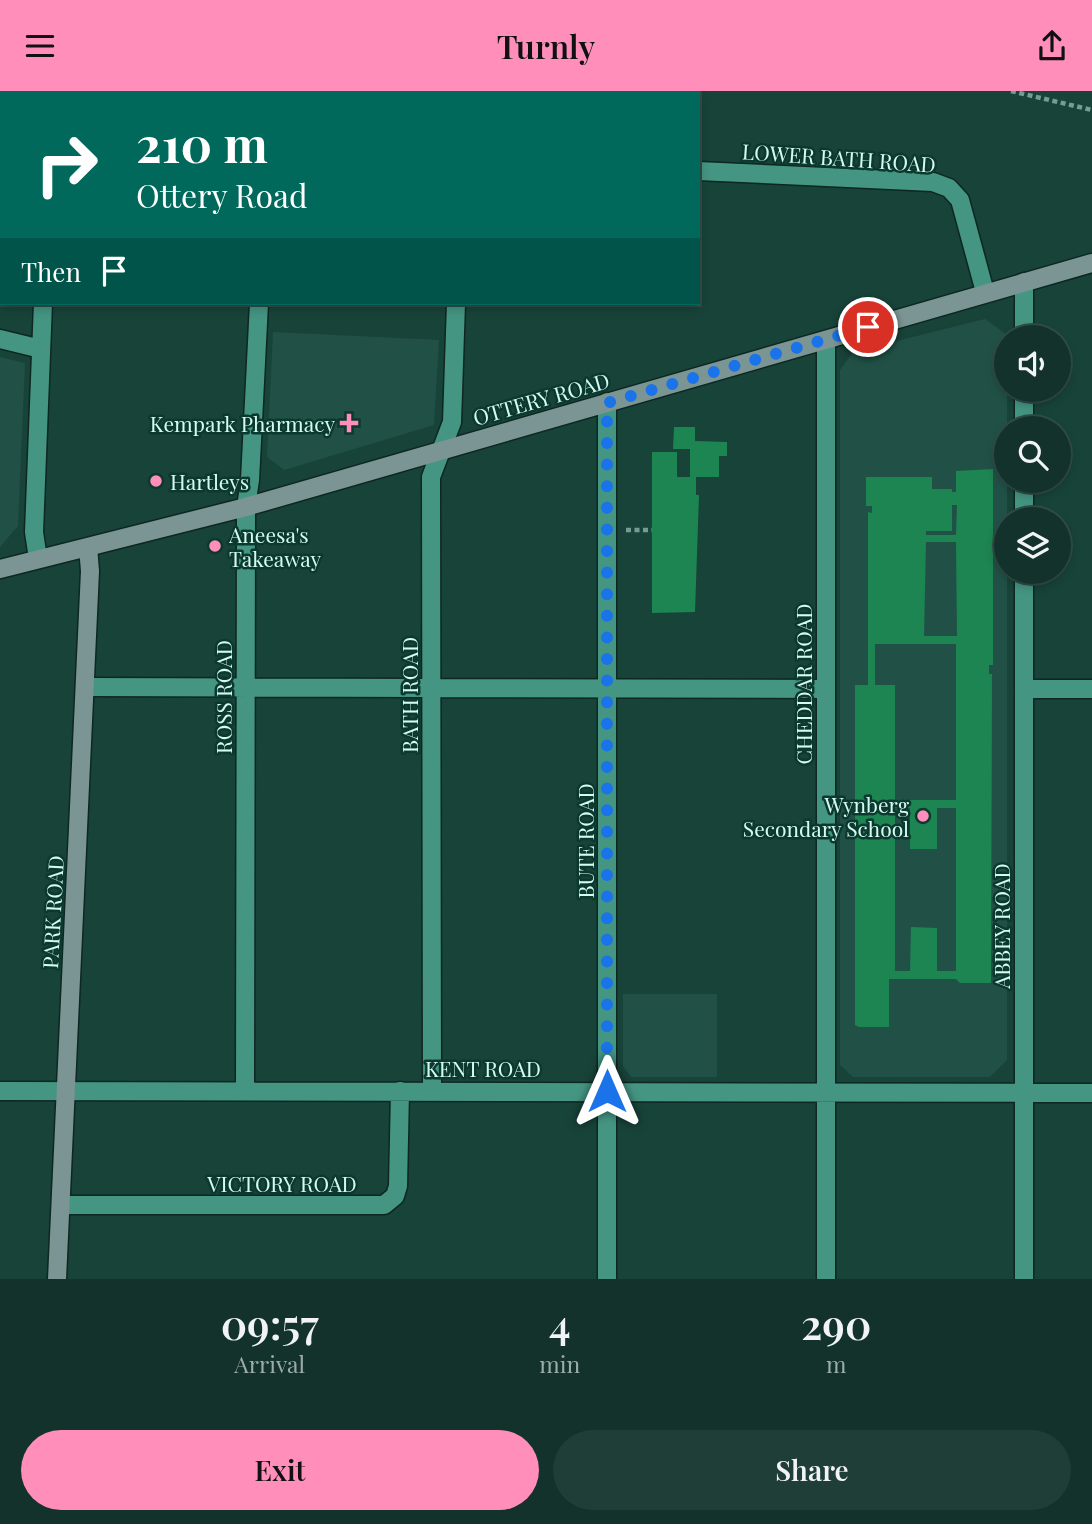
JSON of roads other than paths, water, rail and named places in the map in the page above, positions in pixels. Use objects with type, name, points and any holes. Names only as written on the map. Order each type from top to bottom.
[{"type":"street","name":"LOWER BATH ROAD","points":[[700,171],[933,182],[949,188],[960,200],[985,292]]},
{"type":"street","name":"OTTERY ROAD","points":[[0,569],[246,507],[1092,263]]},
{"type":"street","points":[[1024,282],[1024,325]]},
{"type":"street","points":[[37,559],[34,532],[43,305]]},
{"type":"street","name":"ROSS ROAD","points":[[245,1091],[246,507],[250,480],[259,305]]},
{"type":"street","name":"BATH ROAD","points":[[432,1091],[431,477],[452,422],[456,305]]},
{"type":"street","points":[[0,339],[41,349]]},
{"type":"street","name":"CHEDDAR ROAD","points":[[826,340],[826,1279]]},
{"type":"street","name":"BUTE ROAD","points":[[607,403],[607,1279]]},
{"type":"street","name":"PARK ROAD","points":[[57,1279],[85,687],[88,547]]},
{"type":"street","name":"ABBEY ROAD","points":[[1024,584],[1024,1279]]},
{"type":"street","points":[[85,687],[825,689]]},
{"type":"street","points":[[1024,689],[1092,689]]},
{"type":"street","name":"KENT ROAD","points":[[0,1091],[1092,1093]]},
{"type":"street","name":"VICTORY ROAD","points":[[61,1205],[384,1205],[395,1196],[398,1186],[400,1091]]},
{"type":"place","name":"Kempark Pharmacy","points":[[349,423]]},
{"type":"place","name":"Hartleys","points":[[156,481]]},
{"type":"place","name":"Aneesa's Takeaway","points":[[215,546]]},
{"type":"place","name":"Wynberg Secondary School","points":[[923,816]]}]
